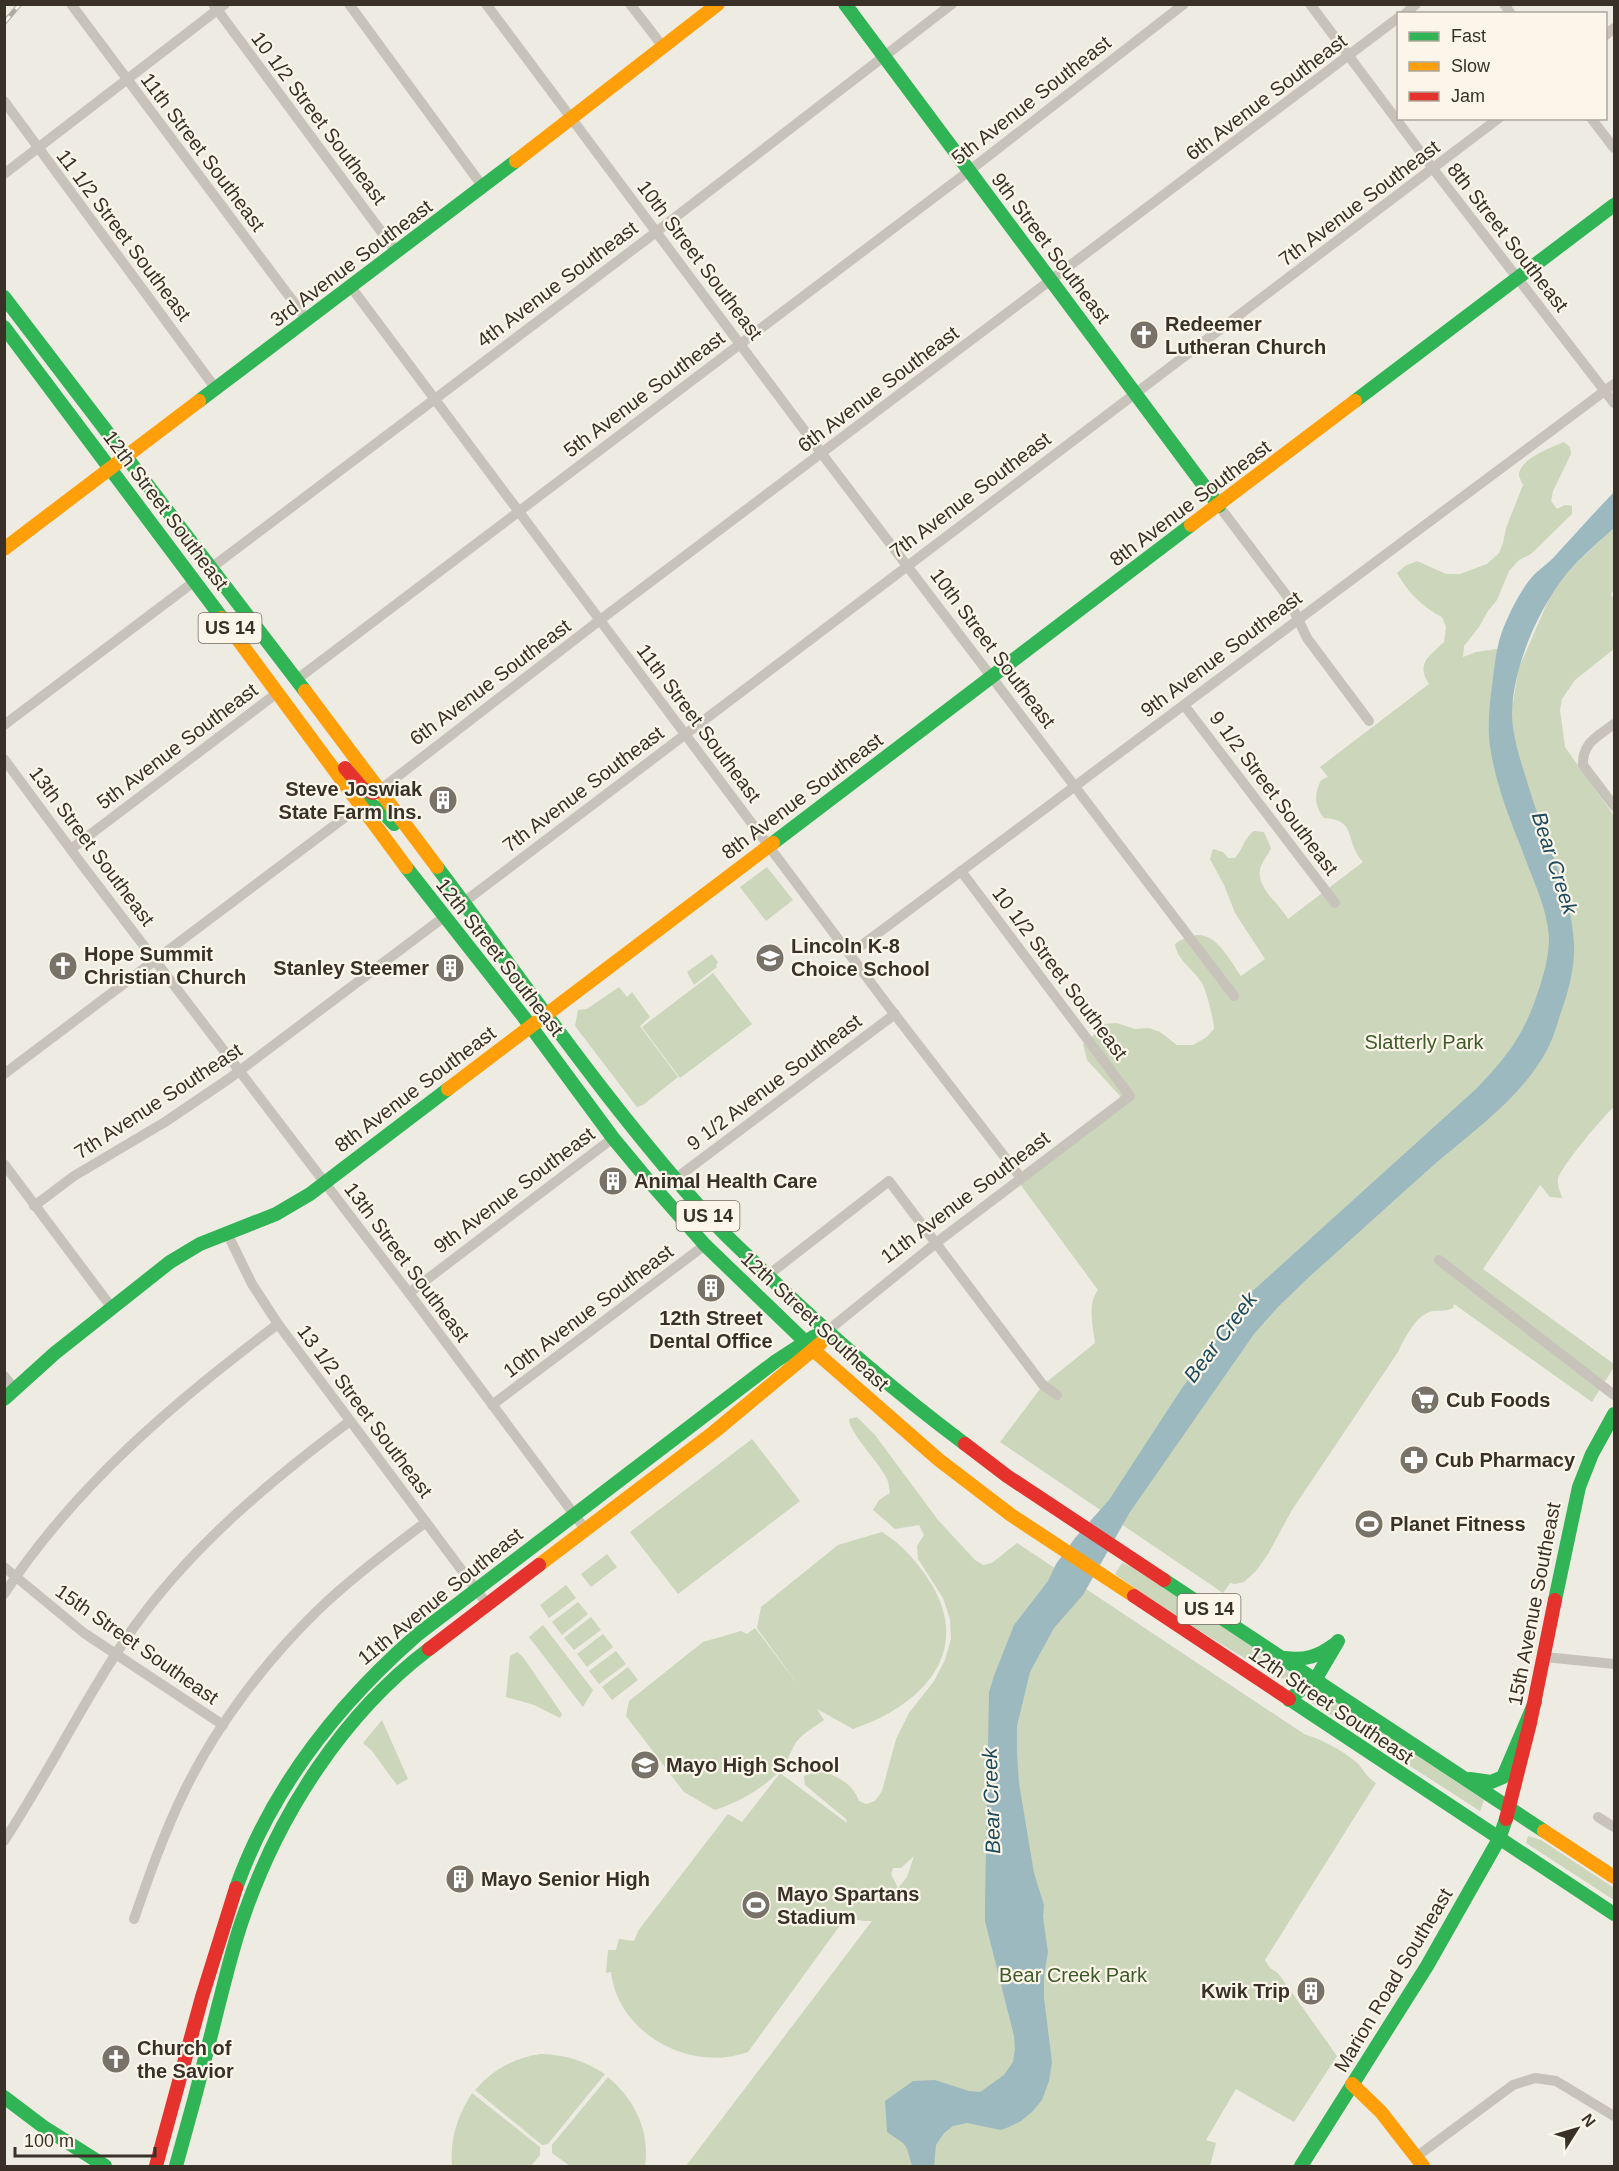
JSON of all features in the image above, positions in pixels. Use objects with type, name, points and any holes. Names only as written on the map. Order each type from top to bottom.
[{"type":"main road","name":"3rd Avenue Southeast","points":[[4,549],[572,120],[718,4]]},
{"type":"main road","name":"9th Street Southeast","points":[[844,4],[1219,506]]},
{"type":"main road","name":"8th Avenue Southeast","points":[[4,1399],[112,1308],[176,1258],[200,1244],[276,1214],[324,1183],[1614,205]]},
{"type":"main road","name":"12th Street Southeast","points":[[4,297],[380,790],[618,1109],[675,1179],[718,1227],[767,1276],[826,1332],[918,1409],[987,1462],[1614,1877]]},
{"type":"main road","name":"12th Street Southeast","points":[[4,327],[444,917],[530,1026],[613,1138],[705,1245],[810,1346],[976,1490],[1050,1543],[1614,1914]]},
{"type":"main road","points":[[315,745],[335,759],[363,789],[373,793],[380,790]]},
{"type":"main road","points":[[360,806],[366,802],[379,807],[413,846],[426,851]]},
{"type":"main road","name":"11th Avenue Southeast","points":[[156,2166],[221,1931],[255,1840],[311,1746],[354,1694],[396,1653],[476,1589],[768,1367],[823,1340],[826,1332]]},
{"type":"main road","name":"11th Avenue Southeast","points":[[176,2166],[228,1968],[248,1904],[272,1847],[326,1758],[368,1704],[417,1658],[714,1432],[810,1346]]},
{"type":"main road","name":"15th Avenue Southeast","points":[[1510,1809],[1545,1657],[1557,1584],[1581,1479],[1595,1445],[1614,1414]]},
{"type":"main road","points":[[1282,1658],[1308,1660],[1325,1652],[1338,1641],[1324,1669],[1315,1680],[1289,1700]]},
{"type":"main road","points":[[1462,1778],[1491,1782],[1503,1777],[1535,1702]]},
{"type":"main road","name":"Marion Road Southeast","points":[[1301,2166],[1427,1966],[1499,1839],[1510,1809]]},
{"type":"main road","points":[[1352,2084],[1381,2112],[1420,2162]]},
{"type":"main road","points":[[4,2097],[45,2128],[105,2166]]},
{"type":"street","name":"11th Street Southeast","points":[[71,4],[306,320]]},
{"type":"street","points":[[350,4],[483,187]]},
{"type":"street","name":"10th Street Southeast","points":[[486,4],[822,454],[1233,996]]},
{"type":"street","points":[[630,4],[664,48]]},
{"type":"street","name":"4th Avenue Southeast","points":[[211,568],[656,232],[952,4]]},
{"type":"street","name":"5th Avenue Southeast","points":[[296,680],[517,510],[969,171],[1184,4]]},
{"type":"street","name":"8th Street Southeast","points":[[1310,4],[1434,170],[1614,403]]},
{"type":"street","points":[[4,174],[127,80],[218,6]]},
{"type":"street","name":"10 1/2 Street Southeast","points":[[218,6],[397,253]]},
{"type":"street","name":"6th Avenue Southeast","points":[[380,790],[600,620],[1052,282],[1350,57],[1397,19]]},
{"type":"street","name":"11 1/2 Street Southeast","points":[[4,101],[216,389]]},
{"type":"street","name":"7th Avenue Southeast","points":[[464,902],[1497,120]]},
{"type":"street","points":[[1593,120],[1614,148]]},
{"type":"street","name":"11th Street Southeast","points":[[351,287],[895,1014],[1021,1178]]},
{"type":"street","name":"9th Avenue Southeast","points":[[850,954],[1614,384]]},
{"type":"street","name":"9th Street Southeast","points":[[1219,506],[1287,596],[1307,638],[1369,722]]},
{"type":"street","points":[[4,725],[195,581]]},
{"type":"street","name":"5th Avenue Southeast","points":[[71,849],[277,693]]},
{"type":"street","name":"9 1/2 Street Southeast","points":[[1184,705],[1335,903]]},
{"type":"street","points":[[1614,724],[1586,745],[1583,756],[1583,765],[1614,806]]},
{"type":"street","name":"13th Street Southeast","points":[[4,759],[585,1529]]},
{"type":"street","points":[[4,1074],[360,806]]},
{"type":"street","name":"10 1/2 Street Southeast","points":[[961,871],[1130,1096]]},
{"type":"street","name":"7th Avenue Southeast","points":[[34,1206],[74,1176],[165,1122],[240,1072],[444,917]]},
{"type":"street","name":"9 1/2 Avenue Southeast","points":[[675,1179],[895,1014]]},
{"type":"street","name":"11th Avenue Southeast","points":[[826,1332],[936,1243],[1130,1096]]},
{"type":"street","name":"9th Avenue Southeast","points":[[409,1293],[613,1138]]},
{"type":"street","points":[[4,1164],[112,1308]]},
{"type":"street","points":[[767,1276],[889,1182],[1042,1385],[1057,1395]]},
{"type":"street","name":"13 1/2 Street Southeast","points":[[227,1233],[252,1284],[278,1324],[488,1604]]},
{"type":"street","name":"10th Avenue Southeast","points":[[492,1405],[705,1245]]},
{"type":"street","points":[[1439,1260],[1614,1395]]},
{"type":"street","points":[[4,1594],[63,1515],[113,1461],[147,1428],[278,1324]]},
{"type":"street","points":[[4,1376],[15,1389]]},
{"type":"street","points":[[4,1840],[44,1778],[95,1686],[165,1587],[213,1534],[283,1472],[350,1421]]},
{"type":"street","points":[[134,1919],[151,1869],[185,1791],[224,1725],[270,1662],[310,1618],[364,1570],[426,1522]]},
{"type":"street","name":"15th Street Southeast","points":[[4,1568],[68,1622],[224,1725]]},
{"type":"street","points":[[1545,1657],[1614,1664]]},
{"type":"street","points":[[1598,1817],[1614,1827]]},
{"type":"street","points":[[1420,2162],[1506,2090],[1527,2079],[1546,2078],[1556,2081],[1614,2116]]},
{"type":"green space","name":"Slatterly Park","points":[[1564,442],[1570,447],[1571,454],[1553,491],[1551,501],[1557,509],[1565,505],[1572,506],[1572,514],[1531,554],[1519,560],[1509,571],[1497,600],[1464,646],[1463,657],[1476,652],[1497,649],[1513,703],[1518,670],[1552,592],[1570,569],[1614,528],[1614,590],[1611,594],[1614,599],[1614,649],[1575,680],[1562,699],[1560,710],[1565,747],[1614,816],[1614,1107],[1582,1143],[1560,1174],[1558,1182],[1562,1198],[1550,1197],[1540,1185],[1483,1269],[1614,1364],[1614,1367],[1592,1402],[1454,1304],[1450,1309],[1427,1313],[1412,1327],[1398,1352],[1292,1510],[1256,1571],[1244,1582],[1230,1583],[1223,1593],[1000,1442],[1043,1385],[1095,1343],[1092,1309],[1098,1290],[1017,1180],[1118,1106],[1120,1096],[1087,1060],[1083,1044],[1104,1024],[1117,1023],[1135,1029],[1149,1028],[1160,1032],[1177,1045],[1193,1045],[1207,1037],[1214,1029],[1204,987],[1179,955],[1175,944],[1187,937],[1197,935],[1206,937],[1222,948],[1241,976],[1265,959],[1235,913],[1210,859],[1213,849],[1223,852],[1228,858],[1235,858],[1250,834],[1254,831],[1264,832],[1271,848],[1261,867],[1260,877],[1265,890],[1288,919],[1363,862],[1357,854],[1346,827],[1335,820],[1324,818],[1318,809],[1317,790],[1321,780],[1328,777],[1320,767],[1429,684],[1423,671],[1424,665],[1429,656],[1444,642],[1446,627],[1442,617],[1428,609],[1416,598],[1397,573],[1405,566],[1417,561],[1446,574],[1460,574],[1487,564],[1499,553],[1503,543],[1506,528],[1523,485],[1519,475],[1520,469],[1537,454]]},
{"type":"green space","points":[[767,867],[793,900],[766,921],[740,887]]},
{"type":"green space","points":[[712,954],[718,962],[717,967],[694,985],[687,972]]},
{"type":"green space","points":[[713,973],[752,1024],[680,1078],[642,1027]]},
{"type":"green space","points":[[619,987],[627,997],[632,992],[650,1017],[640,1026],[678,1077],[643,1105],[637,1107],[575,1026],[578,1010],[587,1009]]},
{"type":"green space","name":"Bear Creek Park","points":[[857,1417],[875,1435],[938,1520],[975,1560],[983,1565],[992,1563],[1017,1543],[1304,1734],[1344,1753],[1376,1783],[1265,1960],[1270,1968],[1278,1973],[1337,2056],[1294,2122],[1236,2089],[1206,2140],[1216,2143],[1210,2166],[686,2166],[872,1921],[859,1920],[849,1913],[748,2052],[726,2057],[704,2057],[681,2052],[661,2043],[642,2030],[627,2014],[617,1994],[611,1972],[606,1973],[608,1950],[616,1950],[619,1939],[634,1941],[638,1931],[728,1814],[742,1822],[780,1773],[847,1823],[846,1819],[805,1785],[804,1776],[820,1770],[848,1785],[859,1801],[866,1804],[875,1801],[882,1791],[896,1739],[909,1713],[934,1681],[945,1660],[951,1639],[950,1619],[943,1598],[918,1559],[917,1546],[924,1535],[919,1525],[895,1529],[873,1510],[879,1500],[890,1493],[888,1482],[854,1432],[849,1419]],"holes":[[[914,1856],[907,1877],[898,1888],[891,1874],[893,1868],[901,1868]]]},
{"type":"green space","points":[[752,1439],[800,1501],[678,1594],[630,1532]]},
{"type":"green space","points":[[882,1532],[904,1549],[916,1562],[932,1585],[943,1610],[946,1634],[942,1656],[933,1675],[918,1692],[899,1707],[853,1729],[817,1709],[824,1720],[798,1740],[782,1768],[760,1788],[733,1803],[715,1810],[684,1792],[626,1716],[629,1701],[703,1642],[741,1631],[747,1634],[755,1628],[799,1686],[757,1628],[761,1607],[838,1545]]},
{"type":"green space","points":[[607,1554],[617,1567],[591,1587],[581,1574]]},
{"type":"green space","points":[[1122,1563],[1130,1566],[1285,1668],[1295,1679],[1277,1678],[1166,1610],[1115,1574]]},
{"type":"green space","points":[[566,1585],[576,1598],[549,1618],[540,1605]]},
{"type":"green space","points":[[578,1602],[588,1614],[562,1635],[552,1622]]},
{"type":"green space","points":[[591,1617],[601,1630],[574,1650],[564,1638]]},
{"type":"green space","points":[[543,1625],[593,1690],[583,1707],[529,1637]]},
{"type":"green space","points":[[603,1634],[613,1647],[587,1667],[577,1654]]},
{"type":"green space","points":[[616,1651],[626,1664],[599,1684],[589,1671]]},
{"type":"green space","points":[[517,1652],[523,1657],[562,1714],[560,1718],[534,1705],[506,1697],[510,1656]]},
{"type":"green space","points":[[628,1667],[638,1680],[612,1700],[602,1687]]},
{"type":"green space","points":[[1317,1689],[1484,1800],[1480,1811],[1312,1703],[1310,1694]]},
{"type":"green space","points":[[382,1720],[408,1779],[397,1785],[372,1751],[363,1743]]},
{"type":"green space","points":[[1528,1836],[1541,1840],[1614,1888],[1614,1900],[1526,1843]]},
{"type":"green space","points":[[541,2054],[575,2059],[605,2074],[548,2144],[542,2145],[475,2090],[497,2070],[522,2058]]},
{"type":"green space","points":[[608,2077],[633,2106],[643,2129],[645,2166],[570,2166],[552,2153],[552,2145]]},
{"type":"green space","points":[[472,2093],[540,2147],[540,2155],[531,2166],[452,2166],[452,2146],[456,2128]]},
{"type":"water","name":"Bear Creek","points":[[1614,492],[1614,528],[1568,572],[1547,602],[1523,657],[1514,695],[1512,722],[1518,751],[1563,885],[1572,925],[1574,953],[1572,971],[1566,998],[1551,1042],[1533,1072],[1508,1101],[1309,1277],[1254,1334],[1130,1512],[1083,1595],[1054,1628],[1030,1672],[1017,1726],[1019,1783],[1034,1873],[1044,1905],[1043,1917],[1048,1952],[1044,1976],[1044,1998],[1052,2062],[1049,2081],[1042,2100],[1021,2121],[1001,2130],[967,2123],[953,2126],[944,2133],[936,2145],[934,2166],[912,2166],[905,2145],[887,2132],[885,2101],[913,2081],[935,2080],[969,2091],[980,2092],[1004,2075],[1013,2062],[1014,2036],[985,1921],[985,1904],[989,1692],[1014,1625],[1048,1581],[1056,1564],[1075,1538],[1109,1500],[1232,1314],[1247,1296],[1476,1089],[1515,1042],[1528,1017],[1544,974],[1549,937],[1548,926],[1507,812],[1492,759],[1489,721],[1495,659],[1503,629],[1528,583]]},
{"type":"railway","points":[[4,23],[20,4]]},
{"type":"traffic: fast","points":[[845,4],[1219,506]]},
{"type":"traffic: fast","points":[[199,401],[516,161]]},
{"type":"traffic: fast","points":[[1355,401],[1614,205]]},
{"type":"traffic: fast","points":[[4,297],[305,691]]},
{"type":"traffic: fast","points":[[4,327],[222,618]]},
{"type":"traffic: fast","points":[[773,843],[1191,525]]},
{"type":"traffic: fast","points":[[360,806],[366,802],[382,811],[394,824]]},
{"type":"traffic: fast","points":[[406,867],[523,1016],[613,1138],[647,1179],[705,1245],[819,1355]]},
{"type":"traffic: fast","points":[[437,867],[607,1095],[678,1183],[716,1225],[837,1340],[887,1383],[965,1444]]},
{"type":"traffic: fast","points":[[4,1399],[55,1353],[170,1262],[200,1244],[276,1214],[310,1194],[448,1089]]},
{"type":"traffic: fast","points":[[236,1888],[268,1816],[288,1782],[334,1719],[388,1662],[417,1635],[776,1361],[813,1337],[826,1332]]},
{"type":"traffic: fast","points":[[1555,1600],[1579,1487],[1592,1454],[1614,1414]]},
{"type":"traffic: fast","points":[[1164,1580],[1544,1831]]},
{"type":"traffic: fast","points":[[1289,1700],[1318,1675],[1338,1641]]},
{"type":"traffic: fast","points":[[1285,1658],[1312,1657],[1335,1644]]},
{"type":"traffic: fast","points":[[176,2166],[236,1938],[258,1877],[276,1840],[295,1804],[342,1735],[398,1675],[429,1649]]},
{"type":"traffic: fast","points":[[1289,1699],[1614,1914]]},
{"type":"traffic: fast","points":[[1470,1779],[1491,1782],[1503,1777],[1535,1702]]},
{"type":"traffic: fast","points":[[1301,2166],[1427,1966],[1499,1839],[1506,1819]]},
{"type":"traffic: fast","points":[[4,2097],[45,2128],[105,2166]]},
{"type":"traffic: slow","points":[[516,161],[718,4]]},
{"type":"traffic: slow","points":[[4,549],[199,401]]},
{"type":"traffic: slow","points":[[1191,525],[1355,401]]},
{"type":"traffic: slow","points":[[222,618],[406,867]]},
{"type":"traffic: slow","points":[[305,691],[437,867]]},
{"type":"traffic: slow","points":[[448,1089],[773,843]]},
{"type":"traffic: slow","points":[[539,1565],[714,1432],[821,1343]]},
{"type":"traffic: slow","points":[[819,1355],[939,1460],[1011,1515],[1134,1596]]},
{"type":"traffic: slow","points":[[1544,1831],[1614,1877]]},
{"type":"traffic: slow","points":[[1352,2084],[1381,2112],[1423,2166]]},
{"type":"traffic: jam","points":[[345,768],[363,789],[373,793],[380,790]]},
{"type":"traffic: jam","points":[[965,1444],[1007,1476],[1164,1580]]},
{"type":"traffic: jam","points":[[429,1649],[539,1565]]},
{"type":"traffic: jam","points":[[1134,1596],[1289,1699]]},
{"type":"traffic: jam","points":[[1506,1819],[1530,1723],[1555,1600]]},
{"type":"traffic: jam","points":[[156,2166],[202,1997],[236,1888]]},
{"type":"place","name":"Redeemer Lutheran Church","points":[[1144,335]]},
{"type":"place","name":"Steve Joswiak State Farm Ins.","points":[[443,800]]},
{"type":"place","name":"Lincoln K-8 Choice School","points":[[770,958]]},
{"type":"place","name":"Hope Summit Christian Church","points":[[63,966]]},
{"type":"place","name":"Stanley Steemer","points":[[450,968]]},
{"type":"place","name":"Animal Health Care","points":[[613,1181]]},
{"type":"place","name":"12th Street Dental Office","points":[[711,1288]]},
{"type":"place","name":"Cub Foods","points":[[1425,1400]]},
{"type":"place","name":"Cub Pharmacy","points":[[1414,1460]]},
{"type":"place","name":"Planet Fitness","points":[[1369,1524]]},
{"type":"place","name":"Mayo High School","points":[[645,1765]]},
{"type":"place","name":"Mayo Senior High","points":[[460,1879]]},
{"type":"place","name":"Mayo Spartans Stadium","points":[[756,1905]]},
{"type":"place","name":"Kwik Trip","points":[[1311,1991]]},
{"type":"place","name":"Church of the Savior","points":[[116,2059]]}]
